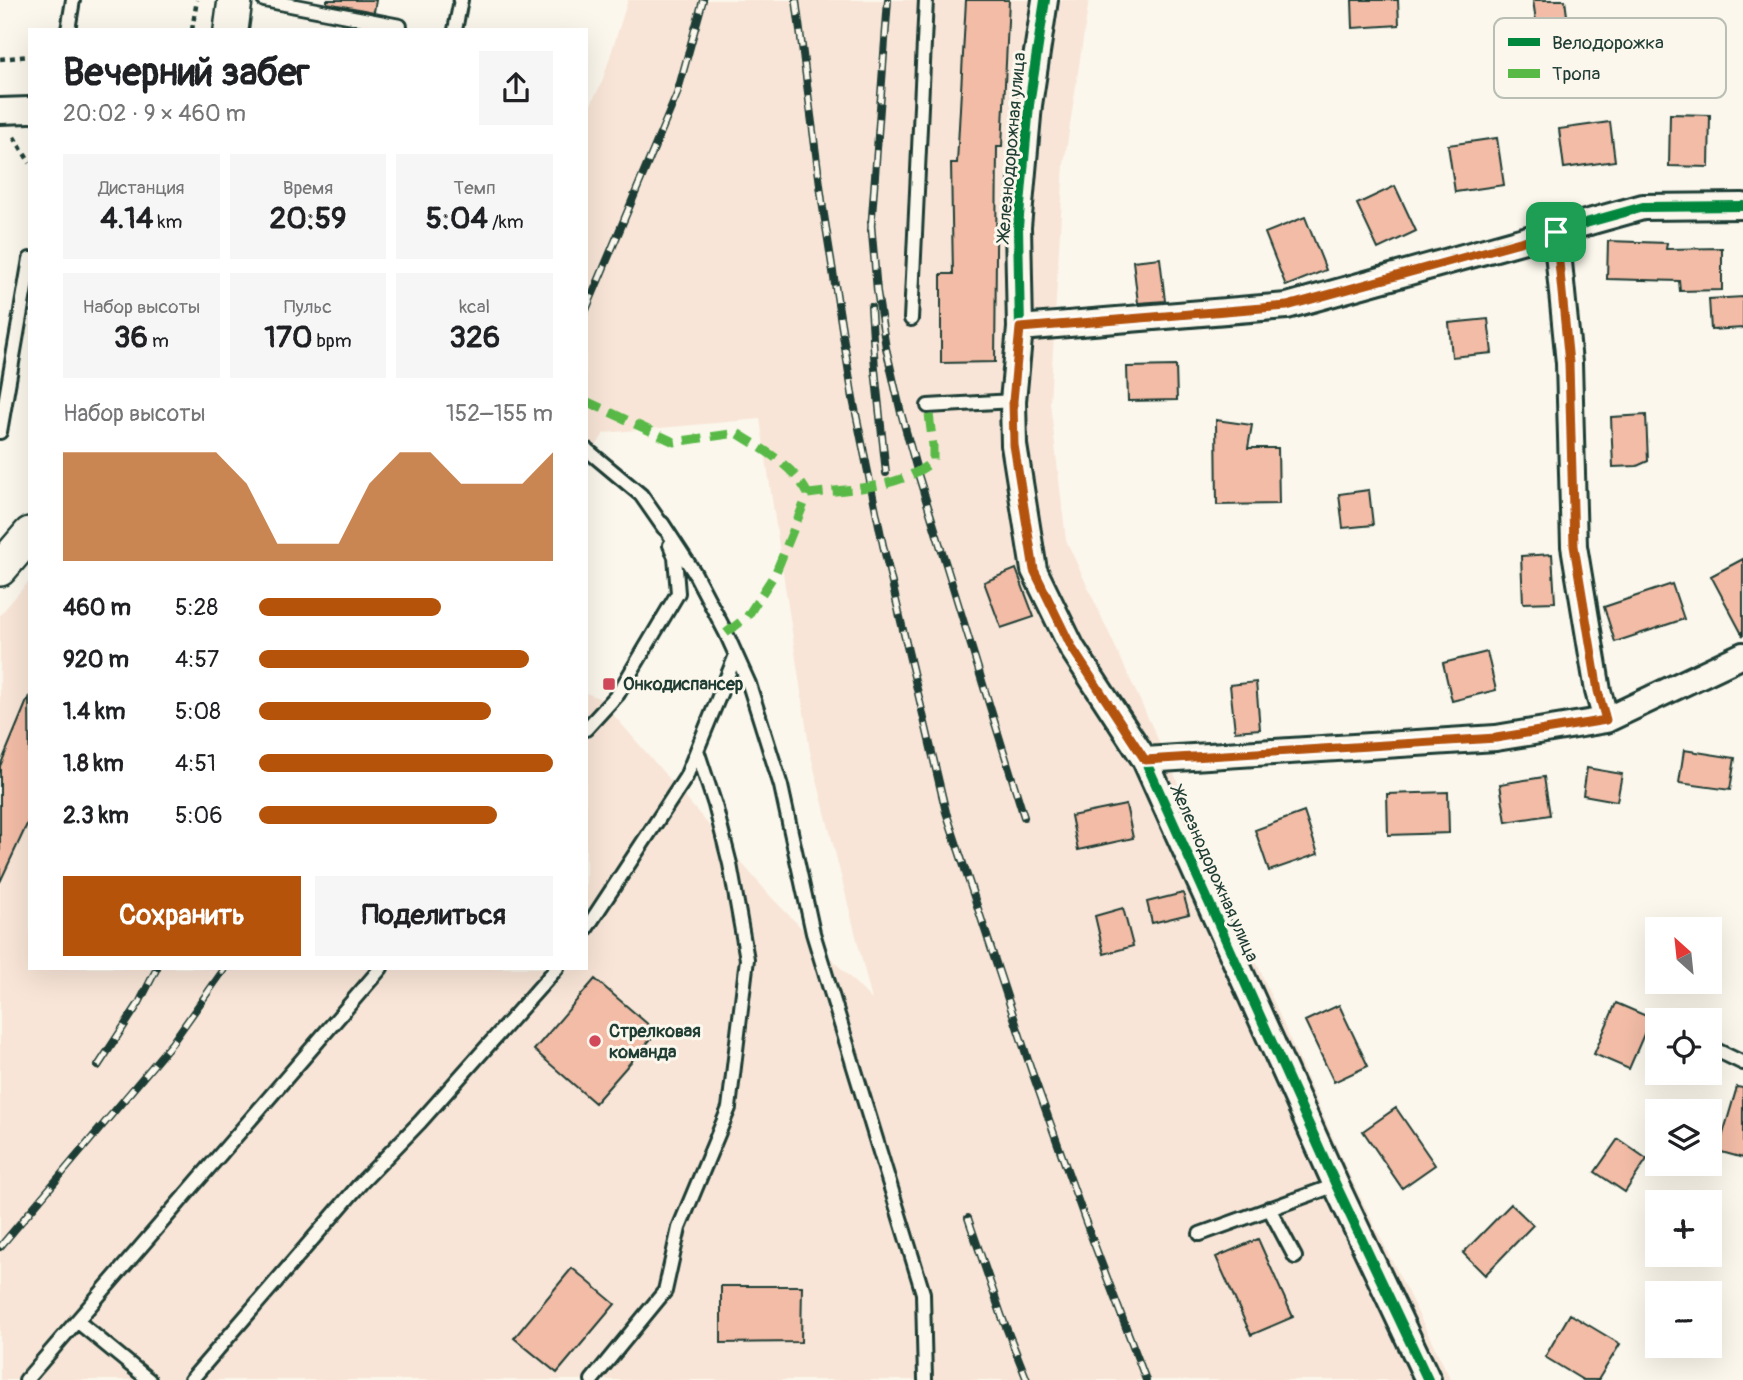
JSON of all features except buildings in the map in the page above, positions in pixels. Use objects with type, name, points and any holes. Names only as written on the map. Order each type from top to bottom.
[{"type":"main road","points":[[231,28],[235,0]]},
{"type":"main road","points":[[0,569],[28,536]]},
{"type":"street","name":"Железнодорожная улица","points":[[1045,0],[1029,105],[1018,227],[1020,328],[1013,401],[1014,445],[1034,570],[1072,648],[1145,760],[1336,1185],[1428,1380]]},
{"type":"street","points":[[0,110],[28,110]]},
{"type":"street","points":[[1020,328],[1287,306],[1643,207],[1743,206]]},
{"type":"street","points":[[1556,232],[1569,363],[1574,546],[1598,691],[1606,720]]},
{"type":"street","points":[[1145,760],[1496,738],[1606,720],[1743,655]]},
{"type":"lane","points":[[68,28],[74,0]]},
{"type":"lane","points":[[264,0],[400,28]]},
{"type":"lane","points":[[455,28],[461,0]]},
{"type":"lane","points":[[911,319],[926,0]]},
{"type":"lane","points":[[0,432],[27,293]]},
{"type":"lane","points":[[928,406],[1013,401]]},
{"type":"lane","points":[[588,451],[641,495],[662,523],[694,572],[749,684],[781,786],[813,933],[923,1293],[925,1380]]},
{"type":"lane","points":[[588,727],[618,694],[678,593],[675,557],[662,523]]},
{"type":"lane","points":[[588,926],[686,777],[736,655]]},
{"type":"lane","points":[[592,1380],[665,1291],[678,1228],[729,1108],[747,958],[718,817],[697,750]]},
{"type":"lane","points":[[26,1380],[379,970]]},
{"type":"lane","points":[[191,1380],[361,1183],[420,1122],[555,970]]},
{"type":"lane","points":[[1722,1053],[1743,1063]]},
{"type":"lane","points":[[1200,1234],[1336,1185]]},
{"type":"lane","points":[[1269,1208],[1295,1257]]},
{"type":"lane","points":[[77,1321],[149,1380]]},
{"type":"path","points":[[192,28],[197,0]]},
{"type":"path","points":[[0,59],[28,57]]},
{"type":"path","points":[[13,135],[28,160]]},
{"type":"shaded area","points":[[628,0],[1089,0],[1064,164],[1050,402],[1066,540],[1185,798],[1346,1168],[1451,1380],[0,1380],[0,615],[28,582],[28,970],[588,970],[588,694],[599,698],[772,898],[872,1000],[810,752],[760,419],[604,433],[588,460],[588,110],[602,82]]},
{"type":"railway","points":[[588,305],[677,94],[703,0]]},
{"type":"railway","points":[[796,0],[823,208],[853,399],[883,545],[946,812],[1032,1072],[1146,1380]]},
{"type":"railway","points":[[871,230],[888,0]]},
{"type":"railway","points":[[871,222],[877,291],[886,348],[901,413],[1024,817]]},
{"type":"railway","points":[[871,307],[886,473]]},
{"type":"railway","points":[[98,1066],[139,1003],[156,970]]},
{"type":"railway","points":[[0,1247],[172,1043],[224,970]]},
{"type":"railway","points":[[968,1218],[1027,1380]]},
{"type":"marked path","points":[[588,402],[674,442],[737,433],[786,466],[808,494]]},
{"type":"marked path","points":[[726,633],[747,617],[776,572],[808,494],[889,483],[905,478],[933,461],[928,406]]},
{"type":"cycle path","points":[[1045,0],[1029,105],[1018,227],[1020,328],[1013,401],[1014,445],[1034,570],[1072,648],[1145,760],[1336,1185],[1428,1380]]},
{"type":"cycle path","points":[[1020,328],[1287,306],[1643,207],[1743,206]]},
{"type":"place","name":"Онкодиспансер","points":[[609,684]]},
{"type":"place","name":"Стрелковая команда","points":[[595,1041]]},
{"type":"route","points":[[1556,232],[1569,363],[1574,546],[1598,691],[1606,720],[1496,738],[1145,760],[1072,648],[1034,570],[1014,445],[1013,401],[1020,328],[1287,306],[1556,232]]}]
